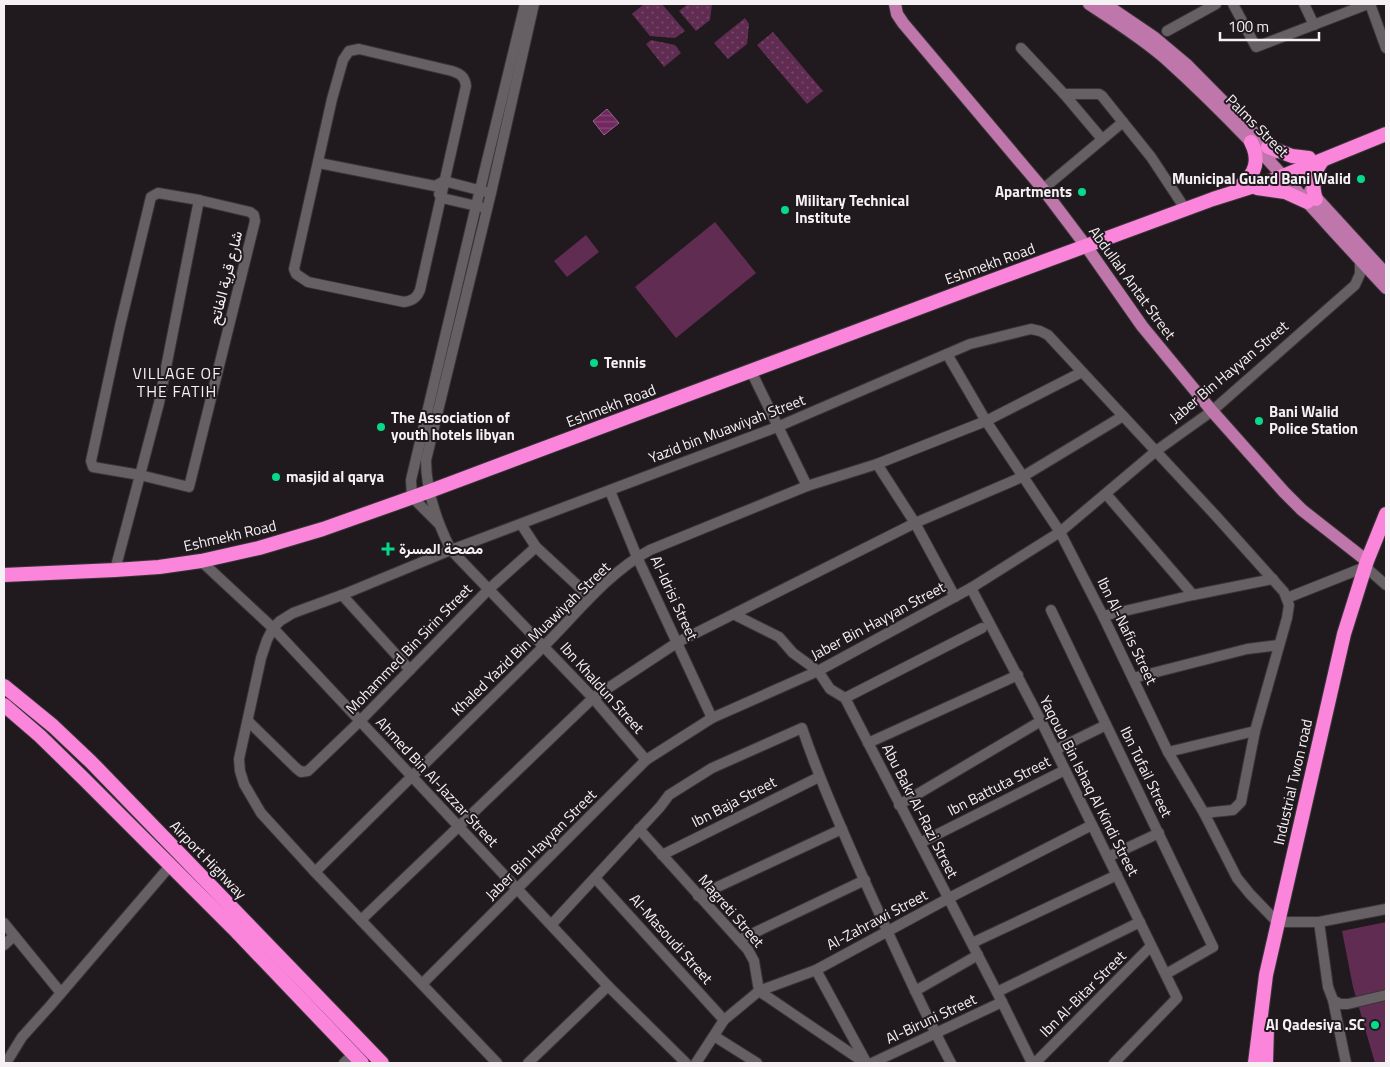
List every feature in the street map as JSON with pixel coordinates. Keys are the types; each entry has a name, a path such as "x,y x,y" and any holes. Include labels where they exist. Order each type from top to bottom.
{"highway":[{"path":"1245,187 1386,134"},
{"path":"1245,187 1256,166 1255,150 1251,142"},
{"path":"1268,147 1292,156 1315,160"},
{"path":"1245,187 1279,191 1312,200 1315,160"},
{"name":"Eshmekh Road","path":"4,575 159,567 201,561 259,548 323,529 430,491 1245,187"},
{"name":"Industrial Twon road","path":"1255,1063 1266,975 1281,922 1344,634 1386,514"},
{"name":"Industrial Twon road","path":"1367,566 1386,528"},
{"name":"Airport Highway","path":"4,686 53,726 85,756 269,956 353,1060"},
{"name":"Airport Highway","path":"4,705 40,736 170,866 382,1063"},
{"name":"Industrial Twon road","path":"1266,1063 1268,1014 1281,922"}],"main road":[{"name":"Abdullah Antat Street","path":"895,4 897,14 903,23 1043,189 1158,348 1284,492 1367,566"},
{"name":"Palms Street","path":"1089,4 1108,8 1133,22 1186,64 1268,147 1285,171"},
{"path":"1128,4 1128,12 1133,22"},
{"name":"Palms Street","path":"1108,8 1166,60 1251,142 1285,171 1385,282"},
{"name":"Palms Street","path":"1312,200 1360,260 1385,282"}],"street":[{"path":"439,524 412,497 411,480 479,190 526,4"},
{"path":"439,524 427,478 426,460 491,193 534,4"},
{"path":"1167,31 1216,4"},
{"path":"1233,4 1256,47 1369,4 1386,48"},
{"path":"1304,4 1314,25"},
{"path":"1021,48 1064,94 1102,139"},
{"path":"359,49 452,70 462,75 465,80 466,86 440,184 442,198 420,290 415,299 404,302 308,282 296,274 294,269 319,163 332,99 343,60 349,52 359,49"},
{"path":"1064,94 1100,95 1151,157 1186,210"},
{"path":"1043,189 1123,122"},
{"path":"319,163 491,193"},
{"name":"شارع قرية الفاتح","path":"158,193 199,200 250,212 254,215 255,221 189,487 140,475 93,467 90,461 151,197 158,193"},
{"path":"442,198 487,209"},
{"path":"115,570 158,403 199,200"},
{"path":"1355,285 1360,274 1360,260"},
{"path":"1355,285 1368,281 1385,282"},
{"name":"Jaber Bin Hayyan Street","path":"422,984 646,760 712,718 818,671 955,597 1060,532 1156,451 1212,411 1355,285"},
{"name":"Yazid bin Muawiyah Street","path":"273,628 280,621 293,614 451,550 777,428 970,344 1031,329 1048,335 1273,579 1287,598"},
{"name":"Ibn Al-Nafis Street","path":"947,354 986,421 1060,532 1103,616 1168,752 1204,813 1237,878 1250,894 1281,922"},
{"path":"750,371 777,428 808,486"},
{"name":"Khaled Yazid Bin Muawiyah Street","path":"315,872 545,646 590,597 637,556 808,486 877,464 986,421 1082,372"},
{"path":"361,920 593,698 678,642 735,615 915,522 1022,477 1124,416"},
{"path":"877,464 915,522 955,597"},
{"name":"Al-Idrisi Street","path":"610,491 637,556 712,718"},
{"path":"1106,494 1192,595"},
{"name":"Ibn Khaldun Street","path":"439,524 451,550 545,646 646,760"},
{"path":"521,524 536,547 590,597"},
{"name":"Mohammed Bin Sirin Street","path":"248,721 296,768 304,772 312,768 360,722 490,589 536,547"},
{"name":"Ahmed Bin Al-Jazzar Street","path":"201,561 273,628 608,986 686,1063"},
{"path":"1204,813 1232,810 1241,802 1255,731 1287,618 1289,605 1287,598 1367,566 1386,585"},
{"path":"1103,616 1192,595 1273,579"},
{"name":"Yaqoub Bin Ishaq Al Kindi Street","path":"971,588 1041,721 1177,998 1114,1063"},
{"path":"342,595 410,670"},
{"name":"Ibn Tufail Street","path":"1051,610 1213,947 1166,974"},
{"name":"Abu Bakr Al-Razi Street","path":"735,615 779,637 792,653 818,671 830,689 845,698 1034,1063"},
{"path":"273,628 261,658 239,760 244,784 261,814 497,1063"},
{"path":"845,698 982,628"},
{"path":"1133,678 1246,649 1279,645"},
{"path":"868,743 1017,675"},
{"path":"899,804 1041,721"},
{"path":"1055,750 1106,725"},
{"path":"552,924 669,795 712,768 802,728 819,777 842,829 915,991 951,1063"},
{"path":"1168,752 1255,731"},
{"name":"Ibn Battuta Street","path":"920,843 1065,770"},
{"name":"Ibn Baja Street","path":"662,855 819,777"},
{"name":"Al-Zahrawi Street","path":"696,1063 724,1020 759,991 816,970 949,898 1092,825"},
{"name":"Magreti Street","path":"639,829 748,950 754,961 759,991"},
{"path":"698,896 842,829"},
{"path":"1108,857 1159,834"},
{"path":"6,1063 22,1037 170,866"},
{"path":"972,943 1117,875"},
{"name":"Al-Masoudi Street","path":"595,878 724,1020"},
{"path":"739,940 865,880"},
{"path":"1281,922 1318,922 1386,909"},
{"path":"997,992 1140,922"},
{"path":"1318,922 1328,987 1333,1000 1346,1063"},
{"path":"4,924 61,993"},
{"path":"4,945 14,936"},
{"name":"Ibn Al-Bitar Street","path":"1034,1063 1152,946"},
{"path":"915,991 978,955"},
{"path":"816,970 866,1063"},
{"path":"528,1063 608,986"},
{"path":"759,991 866,1063"},
{"path":"1333,1000 1340,1004 1348,1004 1386,995"},
{"name":"Al-Biruni Street","path":"872,1063 1002,1002"},
{"path":"714,1036 757,1063"}],"shaded area":[{"path":"644,4 662,4 685,31 675,38 650,36 632,14"},
{"path":"688,4 712,4 710,20 696,31 679,11"},
{"path":"745,18 749,24 747,44 728,59 714,43"},
{"path":"773,32 823,91 807,104 757,45"},
{"path":"651,40 675,45 681,53 664,67 646,44"},
{"path":"607,109 619,123 604,135 593,121"},
{"path":"715,222 756,273 676,338 635,287"},
{"path":"586,235 599,252 567,277 554,261"},
{"name":"Al Qadesiya .SC","path":"1386,922 1386,1063 1375,1063 1353,987 1342,931"}],"place":[{"name":"Municipal Guard Bani Walid","path":"1361,179"},
{"name":"Apartments","path":"1082,192"},
{"name":"Military Technical Institute","path":"785,210"},
{"name":"Tennis","path":"594,363"},
{"name":"Bani Walid Police Station","path":"1259,421"},
{"name":"The Association of youth hotels libyan","path":"381,427"},
{"name":"masjid al qarya","path":"276,477"},
{"name":"مصحة المسرة","path":"388,549"},
{"name":"Al Qadesiya .SC","path":"1375,1025"}],"district":[{"name":"VILLAGE OF THE FATIH","path":"177,382"}]}
